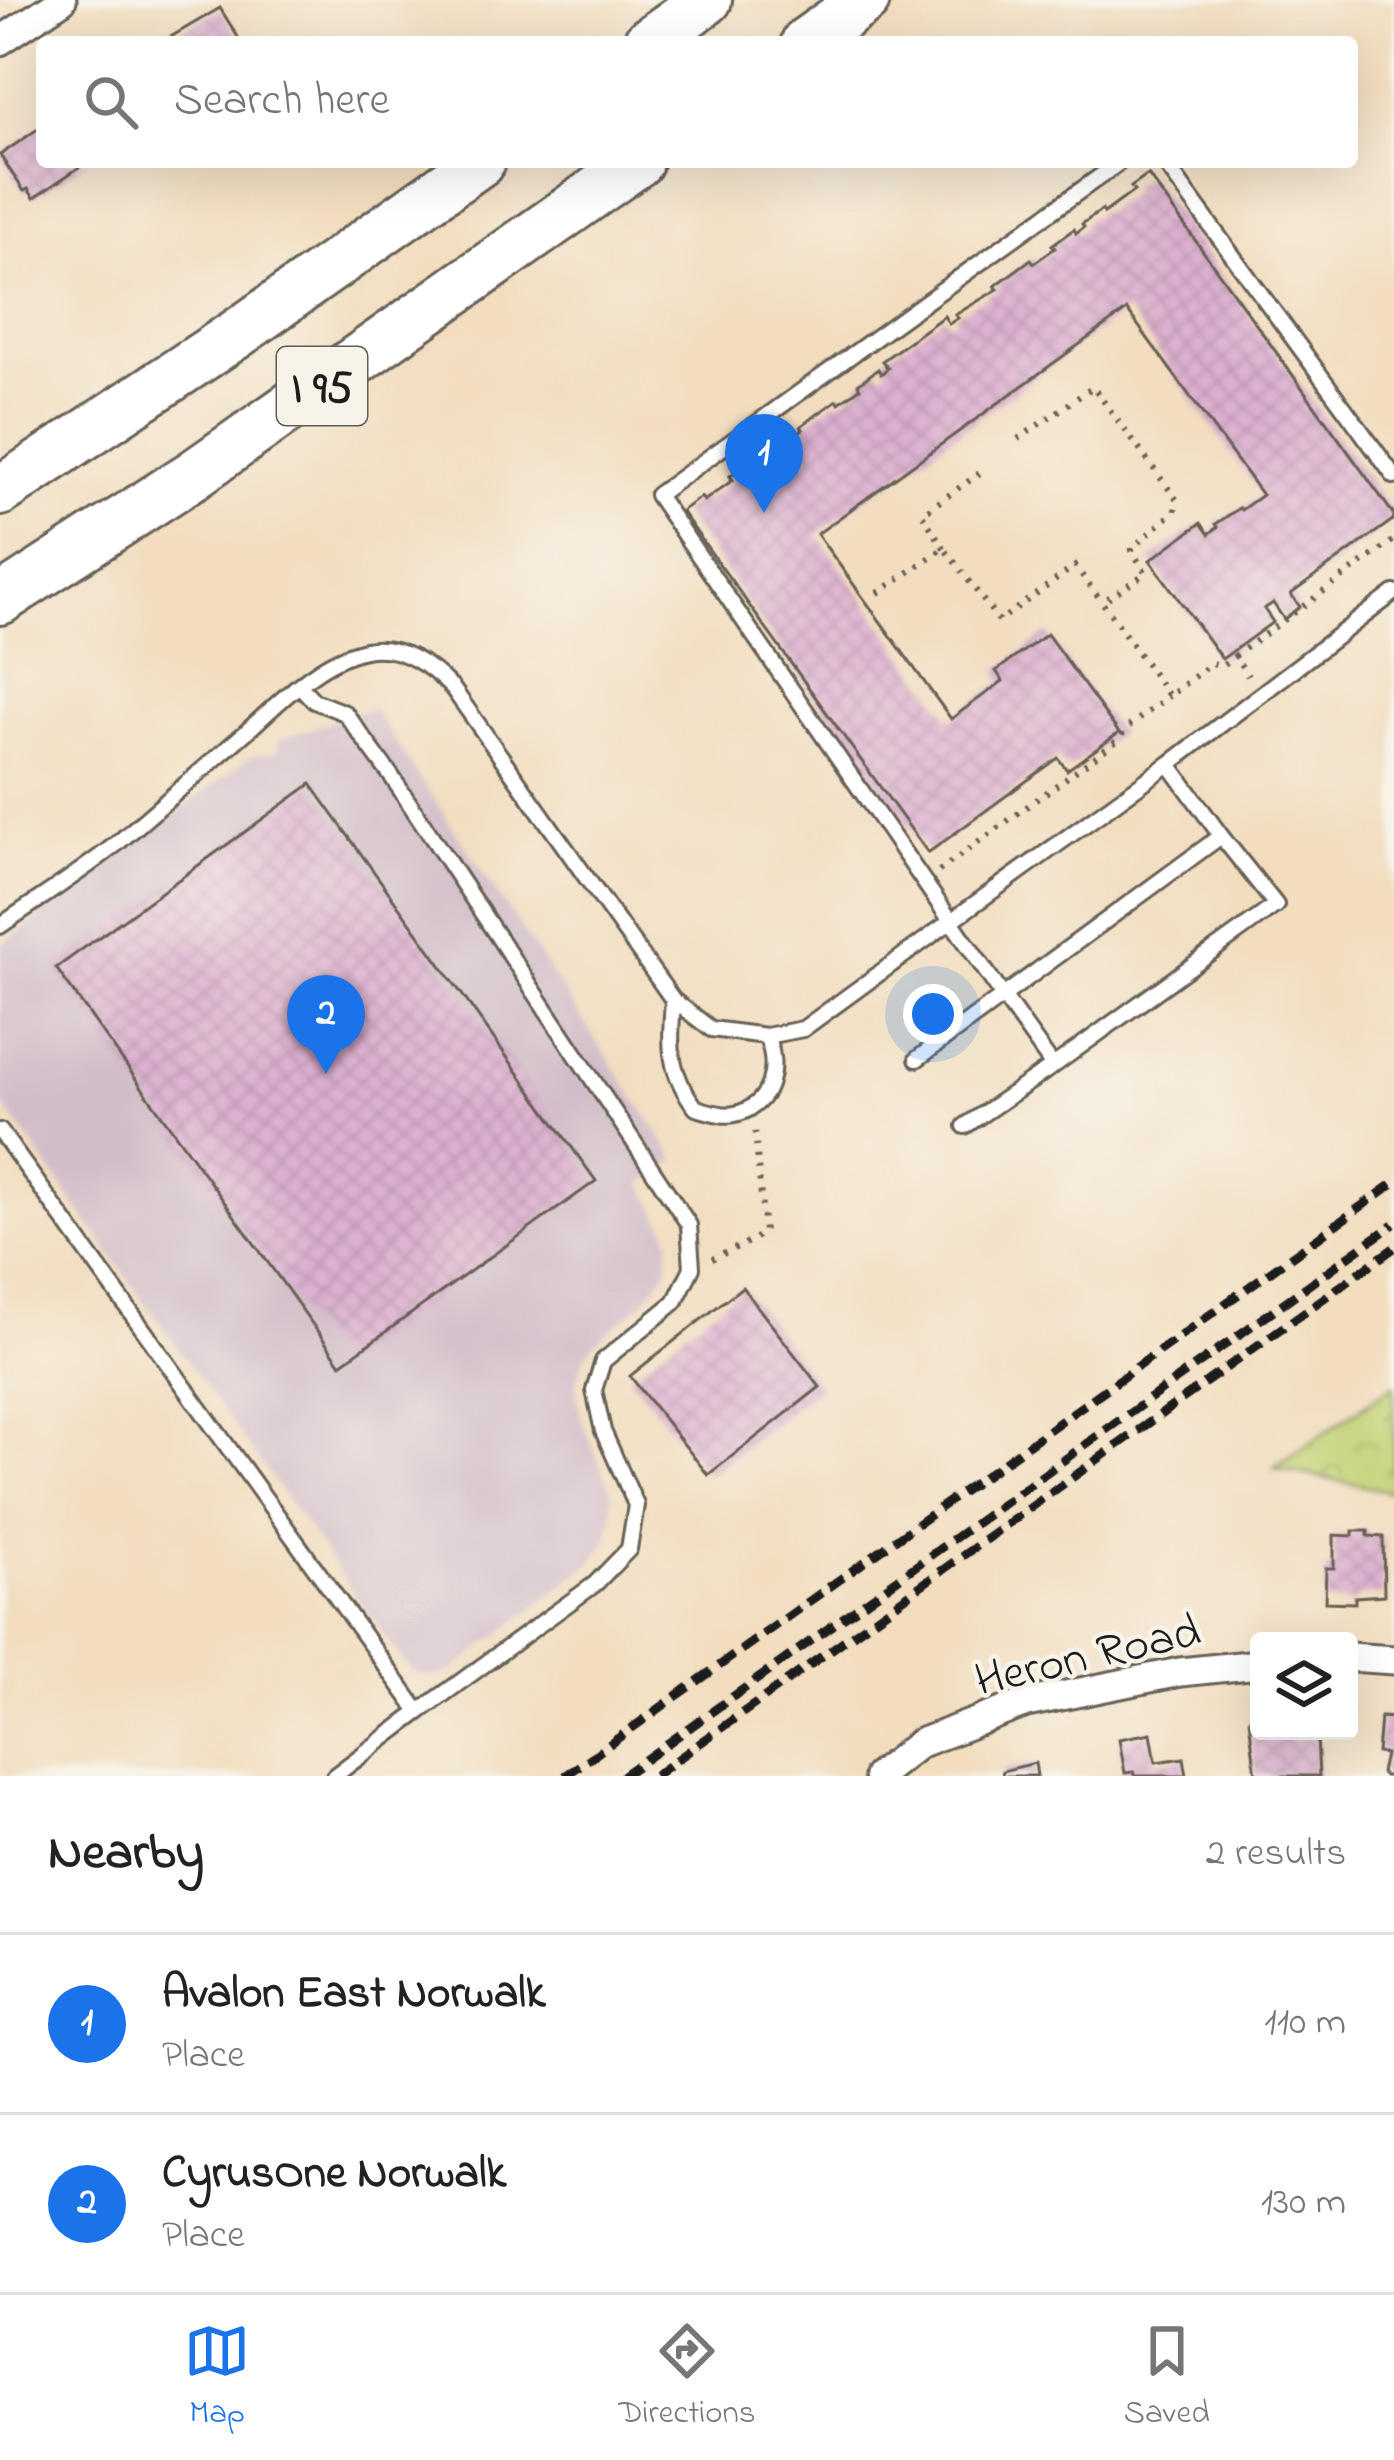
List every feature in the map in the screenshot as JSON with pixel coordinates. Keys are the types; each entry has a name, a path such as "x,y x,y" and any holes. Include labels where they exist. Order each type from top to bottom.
{"highway":[{"path":"656,36 707,0"},
{"path":"814,36 865,0"},
{"name":"I 95","path":"0,491 238,333 472,168"},
{"name":"I 95","path":"0,600 193,476 629,168"}],"street":[{"path":"0,41 62,0"},
{"path":"1358,1658 1394,1660"},
{"name":"Heron Road","path":"878,1776 920,1743 1026,1703 1180,1672 1250,1665"}],"lane":[{"path":"1053,1066 657,495 1112,168"},
{"path":"1168,168 1394,476"},
{"path":"0,926 115,845 299,685 340,658 380,649 411,656 440,676 673,1000 711,1029 766,1036 803,1029 1169,764 1394,592"},
{"path":"299,685 314,701 344,713 392,777 689,1225 692,1268 675,1302 603,1361 594,1390 603,1431 636,1505 629,1550 595,1584 334,1776"},
{"path":"965,1126 1276,905 1169,764"},
{"path":"916,1059 1222,836"},
{"path":"673,1000 670,1046 679,1085 696,1108 731,1116 758,1105 774,1077 773,1052 766,1036"},
{"path":"0,1131 419,1712"}],"path":[{"path":"1018,439 1093,387 1177,500 1175,511 1132,548 1146,573 1102,602"},
{"path":"980,473 922,514 999,621 1075,566 1169,697"},
{"path":"924,882 1121,738 1124,730 1212,663 1222,666 1394,539"},
{"path":"878,593 944,548"},
{"path":"1235,656 1260,694"},
{"path":"692,1268 764,1231 754,1138 758,1105"}],"shaded area":[{"path":"372,708 677,1160 642,1184 667,1229 667,1270 645,1300 594,1344 577,1380 583,1424 611,1489 613,1518 606,1544 591,1563 452,1671 434,1677 417,1674 405,1664 0,1100 0,946 253,755 279,751 278,740"}],"green space":[{"path":"1394,1385 1394,1492 1274,1468"}],"building":[{"path":"220,8 237,36 172,36"},
{"path":"36,130 36,168 78,168 34,198 0,155"},
{"path":"1148,175 1394,519 1291,594 1300,607 1284,619 1273,603 1264,609 1273,622 1222,659 1150,560 1201,523 1209,534 1216,524 1262,495 1127,310 817,534 951,719 1003,681 996,671 1047,634 1119,733 1067,770 1058,758 928,853 681,511 701,497 704,501 733,480 730,476 762,459 759,455 860,388 858,384 878,369 881,374 888,368 882,361 944,316 949,324 958,318 955,315 998,289 995,286 1031,259 1034,263 1074,229 1076,233 1082,224 1134,191 1131,187"},
{"path":"311,784 596,1181 341,1364 56,968"},
{"path":"742,1287 820,1387 708,1475 630,1376"},
{"path":"1353,1531 1383,1537 1384,1595 1355,1597 1355,1603 1325,1602 1326,1568 1334,1568 1334,1535 1353,1536"},
{"path":"1380,1717 1394,1718 1394,1776 1381,1773 1385,1754 1377,1753"},
{"path":"1151,1733 1156,1762 1184,1758 1187,1776 1125,1773 1119,1739"},
{"path":"1252,1740 1317,1740 1319,1776 1256,1776"},
{"path":"1035,1763 1037,1776 1003,1776 1002,1771"}],"railway":[{"path":"565,1776 1394,1183"},
{"path":"622,1776 1394,1224"},
{"path":"654,1776 1394,1248"}],"place":[{"name":"Avalon East Norwalk","path":"764,513"},
{"name":"CyrusOne Norwalk","path":"326,1074"}]}
